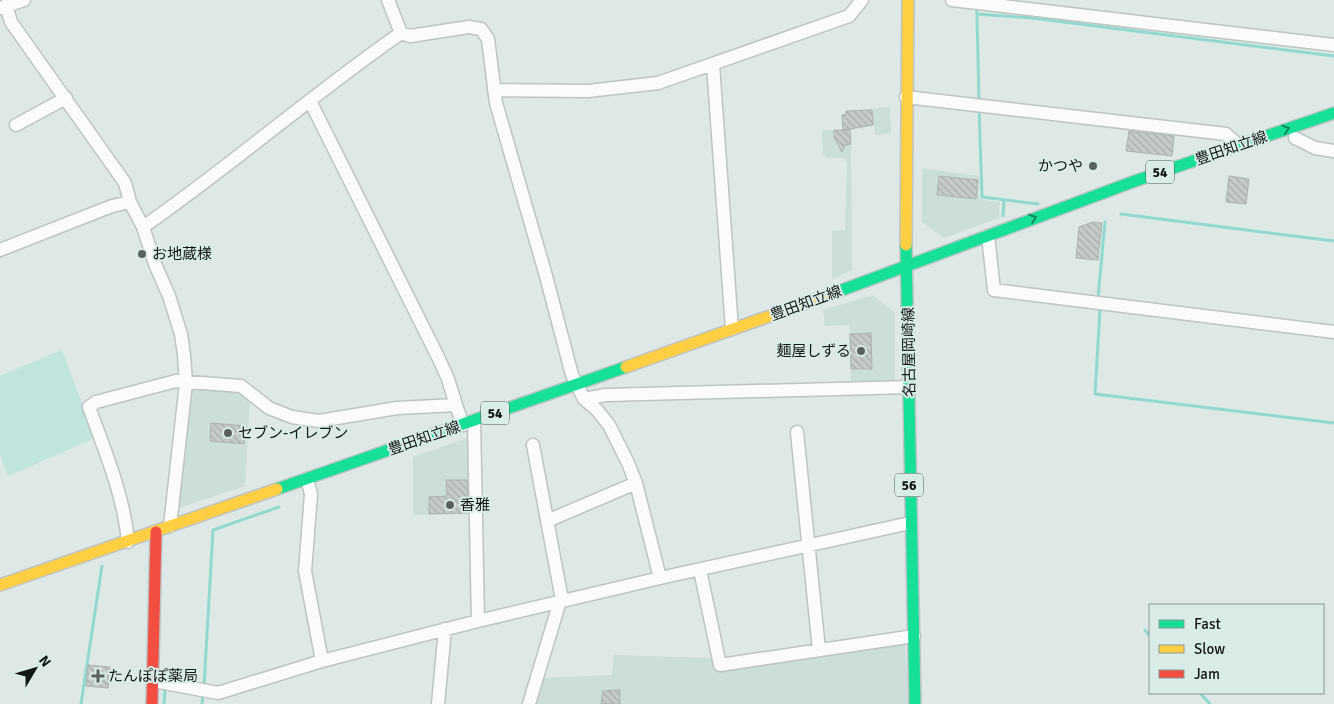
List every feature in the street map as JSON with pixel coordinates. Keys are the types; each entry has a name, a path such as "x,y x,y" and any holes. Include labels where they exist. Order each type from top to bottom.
{"main road":[{"name":"名古屋岡崎線","path":"908,0 906,97 910,523 915,704"},
{"name":"豊田知立線","path":"0,585 469,423 988,236 1022,222 1334,113"},
{"name":"豊田知立線","path":"1198,172 1334,125"},
{"name":"豊田知立線","path":"988,236 1023,232 1095,209"},
{"path":"152,704 154,681 152,629 156,532"}],"street":[{"path":"24,0 3,6 11,22 125,183 130,202 143,227 181,334 186,383 170,526"},
{"path":"388,0 401,33"},
{"path":"494,90 588,91 658,84 848,16 862,0"},
{"path":"952,0 1334,44"},
{"path":"401,33 410,36 469,27 481,29 488,39 494,90 575,384 584,399 597,410 609,425 619,443 636,483 660,578"},
{"path":"143,227 188,196 310,102 340,75 401,33"},
{"path":"714,65 732,329"},
{"path":"906,97 1226,134 1238,145"},
{"path":"16,125 66,98"},
{"path":"310,102 431,342 448,379 456,405 469,423 478,620"},
{"path":"1295,138 1315,148 1334,150"},
{"path":"0,250 112,206 130,202"},
{"path":"988,236 994,290 1334,332"},
{"path":"128,542 126,523 113,476 90,407 96,402 176,381 241,386 269,408 292,417 319,421 397,408 456,405"},
{"path":"584,399 615,395 910,387"},
{"path":"797,432 819,650"},
{"path":"529,704 531,692 561,600 534,445"},
{"path":"307,479 311,494 305,571 322,661"},
{"path":"547,521 636,483"},
{"path":"154,681 218,693 322,661 478,620 910,523"},
{"path":"700,570 720,665 914,636"},
{"path":"438,704 446,629"}],"shaded area":[{"path":"890,107 891,133 875,135 874,125 851,130 852,270 832,279 832,231 845,230 847,162 843,158 827,158 823,156 822,130 843,130 842,114 846,114 845,111"},
{"path":"922,168 979,176 979,199 1000,202 999,218 944,238 922,222"},
{"path":"873,295 895,313 895,382 851,383 849,325 825,326 823,310"},
{"path":"189,385 239,389 250,398 245,486 176,509"},
{"path":"470,437 472,513 413,515 413,457"},
{"path":"905,640 909,704 536,704 541,678 612,675 614,655 712,658 716,670"}],"green space":[{"path":"62,350 95,438 8,476 0,454 0,376"}],"building":[{"path":"872,110 873,125 843,130 842,115 846,115 846,111"},
{"path":"834,130 850,130 851,144 845,145 842,152 834,137"},
{"path":"1129,131 1174,136 1172,156 1126,151"},
{"path":"939,176 978,180 976,199 937,195"},
{"path":"1229,176 1249,179 1246,204 1226,202"},
{"path":"1093,222 1102,223 1098,260 1076,258 1079,227"},
{"name":"麺屋しずる","path":"871,333 872,369 851,369 850,334"},
{"name":"セブン-イレブン","path":"211,423 246,426 244,444 210,441"},
{"name":"香雅","path":"446,480 467,480 468,513 429,514 429,497 447,496"},
{"name":"たんぽぽ薬局","path":"88,665 110,667 108,688 86,686"},
{"path":"620,690 620,704 601,704 603,691"}],"waterway":[{"path":"976,5 977,14 1032,18 1334,56"},
{"path":"977,14 979,101"},
{"path":"979,108 982,197 1038,204"},
{"path":"1003,216 1004,200"},
{"path":"1121,214 1334,241"},
{"path":"1098,298 1105,222"},
{"path":"1100,309 1095,394 1334,423"},
{"path":"204,686 213,530 279,507"},
{"path":"81,704 102,566"},
{"path":"1145,630 1149,635"},
{"path":"164,704 165,690"},
{"path":"202,704 203,693"},
{"path":"1201,694 1210,704"}],"traffic: fast":[{"path":"826,296 1135,181 1334,113"},
{"path":"906,245 915,704"},
{"path":"277,489 626,367"}],"traffic: slow":[{"path":"906,245 908,0"},
{"path":"626,367 826,296"},
{"path":"0,585 277,489"}],"traffic: jam":[{"path":"152,704 156,532"}],"place":[{"name":"かつや","path":"1093,166"},
{"name":"お地蔵様","path":"142,254"},
{"name":"麺屋しずる","path":"861,351"},
{"name":"セブン-イレブン","path":"228,433"},
{"name":"香雅","path":"450,505"},
{"name":"たんぽぽ薬局","path":"98,676"}]}
